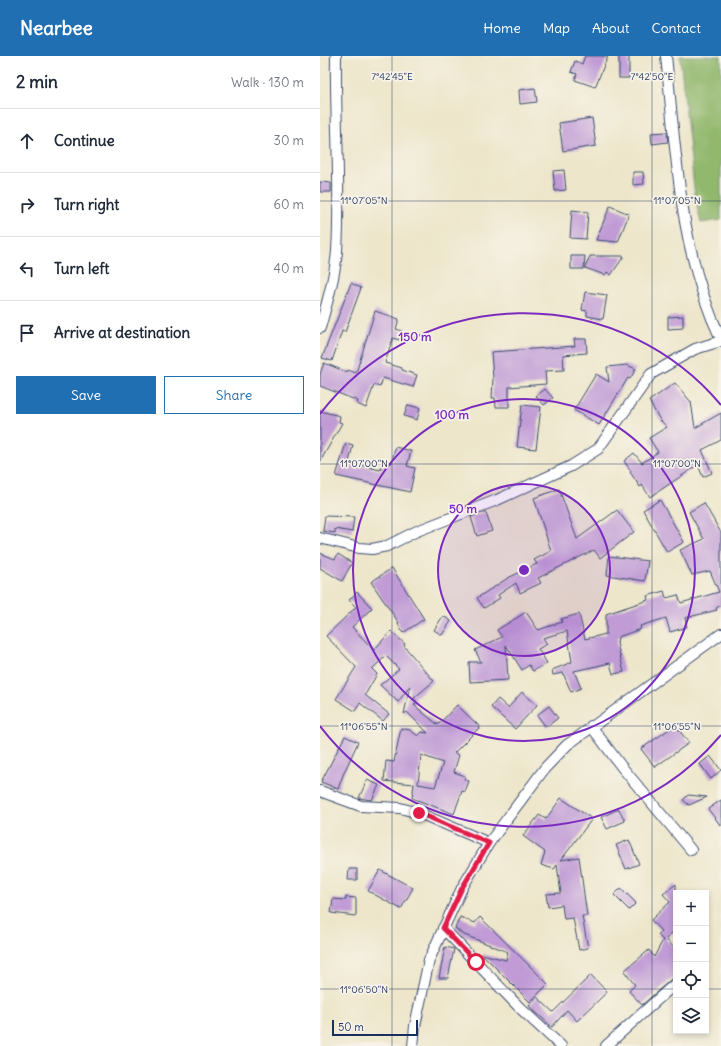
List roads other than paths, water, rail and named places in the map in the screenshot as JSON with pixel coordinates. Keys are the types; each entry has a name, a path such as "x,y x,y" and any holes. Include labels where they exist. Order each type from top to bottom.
{"street":[{"path":"320,328 329,295 337,252 339,187 335,89 336,56"},
{"path":"320,538 359,548 372,549 387,546 417,532 497,500 571,466 598,449 651,374 696,350 721,340 707,310 688,239 681,194 666,56"},
{"path":"414,1046 415,1026 429,960 462,888 489,843 545,768 567,745 591,726 721,634"},
{"path":"591,726 621,766 691,850"},
{"path":"320,791 361,806 400,808 419,813 489,843"},
{"path":"443,928 520,1008 561,1046"},
{"path":"606,1046 673,986"}]}
